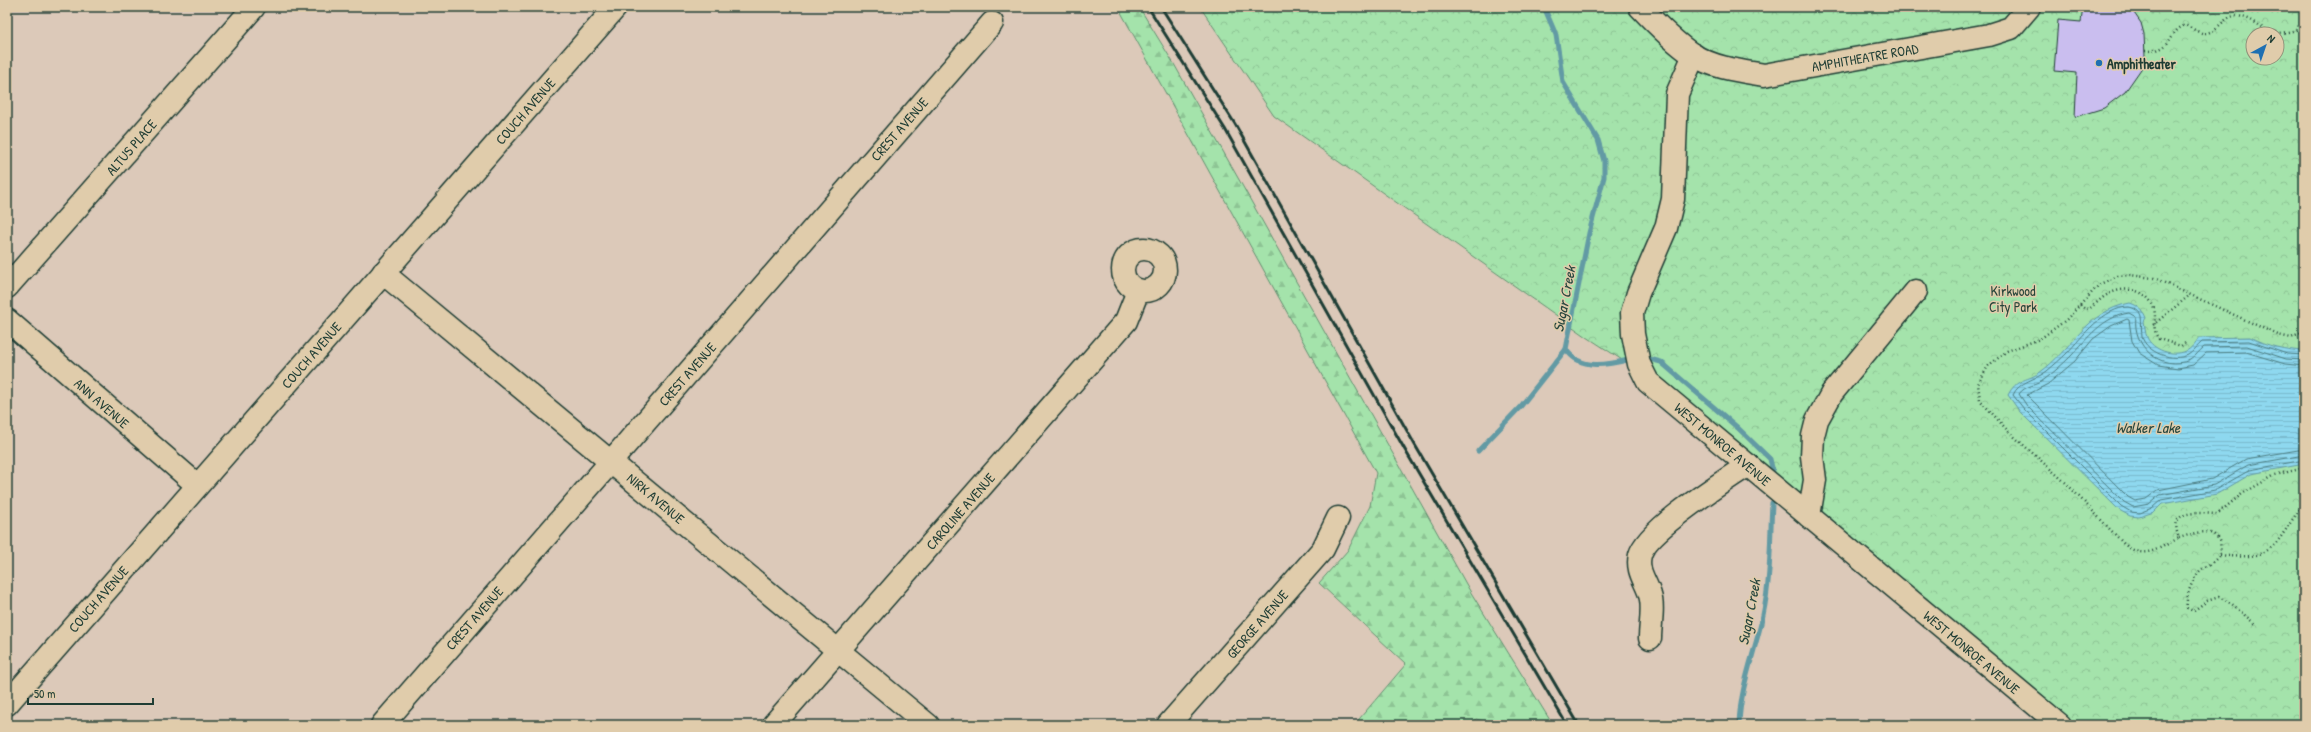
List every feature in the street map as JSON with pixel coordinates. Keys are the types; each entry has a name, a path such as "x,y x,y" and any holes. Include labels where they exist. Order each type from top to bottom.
{"street":[{"name":"ALTUS PLACE","path":"7,287 254,7"},
{"name":"COUCH AVENUE","path":"7,704 616,7"},
{"name":"AMPHITHEATRE ROAD","path":"1640,7 1658,26 1694,55 1728,69 1764,75 1989,35 2010,28 2029,7"},
{"name":"CREST AVENUE","path":"382,725 992,23"},
{"name":"WEST MONROE AVENUE","path":"1694,55 1676,94 1674,199 1666,228 1638,294 1632,313 1633,334 1638,364 1648,382 2060,725"},
{"name":"NIRK AVENUE","path":"383,273 611,461 837,652 928,725"},
{"name":"CAROLINE AVENUE","path":"773,725 1126,321 1138,291"},
{"path":"1809,516 1815,480 1812,456 1813,436 1817,420 1832,393 1916,291"},
{"name":"ANN AVENUE","path":"7,320 197,485"},
{"path":"1650,638 1651,596 1640,573 1640,554 1650,540 1679,512 1748,465"},
{"name":"GEORGE AVENUE","path":"1168,725 1323,549 1338,518"}],"path":[{"path":"2145,51 2155,51 2164,48 2177,28 2185,25 2201,32 2210,33 2230,17 2238,16 2274,34 2285,34 2296,30 2304,18"},
{"path":"2220,555 2220,542 2217,537 2211,533 2195,533 2179,538 2152,551 2141,553 2131,550 2066,483 2009,432 1980,400 1978,384 1988,366 2007,351 2040,339 2066,320 2100,284 2118,276 2130,275 2154,278 2278,335 2291,338 2304,332"},
{"path":"2080,305 2085,309 2090,308 2113,292 2134,290 2141,292 2152,303 2155,312 2153,325 2156,334 2164,342 2181,346 2186,343"},
{"path":"2153,325 2190,295"},
{"path":"2179,538 2176,528 2177,522 2184,515 2194,512 2217,514 2242,494 2275,475 2304,468"},
{"path":"2256,625 2232,604 2219,597 2207,601 2193,611 2187,608 2197,574 2220,555 2238,557 2266,553 2280,540 2304,504"}],"green space":[{"path":"1118,7 1139,7 1174,64 1470,591 1553,725 1498,725 1476,719 1471,725 1354,725 1406,664 1319,583 1348,550 1370,506 1376,473"},
{"name":"Kirkwood City Park","path":"1200,7 2304,7 2304,725 2072,725 1795,494 1659,384 1587,337 1274,116"}],"water":[{"name":"Walker Lake","path":"2130,303 2136,305 2145,315 2145,331 2153,346 2169,353 2181,353 2186,351 2192,347 2199,338 2250,337 2276,347 2304,351 2304,464 2251,474 2217,494 2162,504 2154,512 2139,517 2130,516 2119,510 2020,412 2008,395 2018,383 2034,376 2051,364 2080,332 2102,314 2115,307"}],"building":[{"name":"Amphitheater","path":"2083,7 2130,7 2141,23 2144,34 2145,56 2141,69 2125,92 2104,108 2075,117 2077,73 2054,71 2058,20 2081,22"}],"waterway":[{"name":"Sugar Creek","path":"1478,451 1521,406 1566,349 1589,233 1604,177 1604,161 1598,140 1563,82 1556,35 1544,7"},
{"name":"Sugar Creek","path":"1566,349 1572,356 1587,364 1606,364 1632,359"},
{"name":"Sugar Creek","path":"1642,357 1661,362 1738,428 1770,459 1773,472"},
{"name":"Sugar Creek","path":"1739,725 1745,683 1766,601 1769,573 1772,503"}],"railway":[{"path":"1148,7 1225,129 1405,450 1567,725"},
{"path":"1161,7 1235,124 1415,445 1579,725"}],"place":[{"name":"Amphitheater","path":"2099,63"}]}
